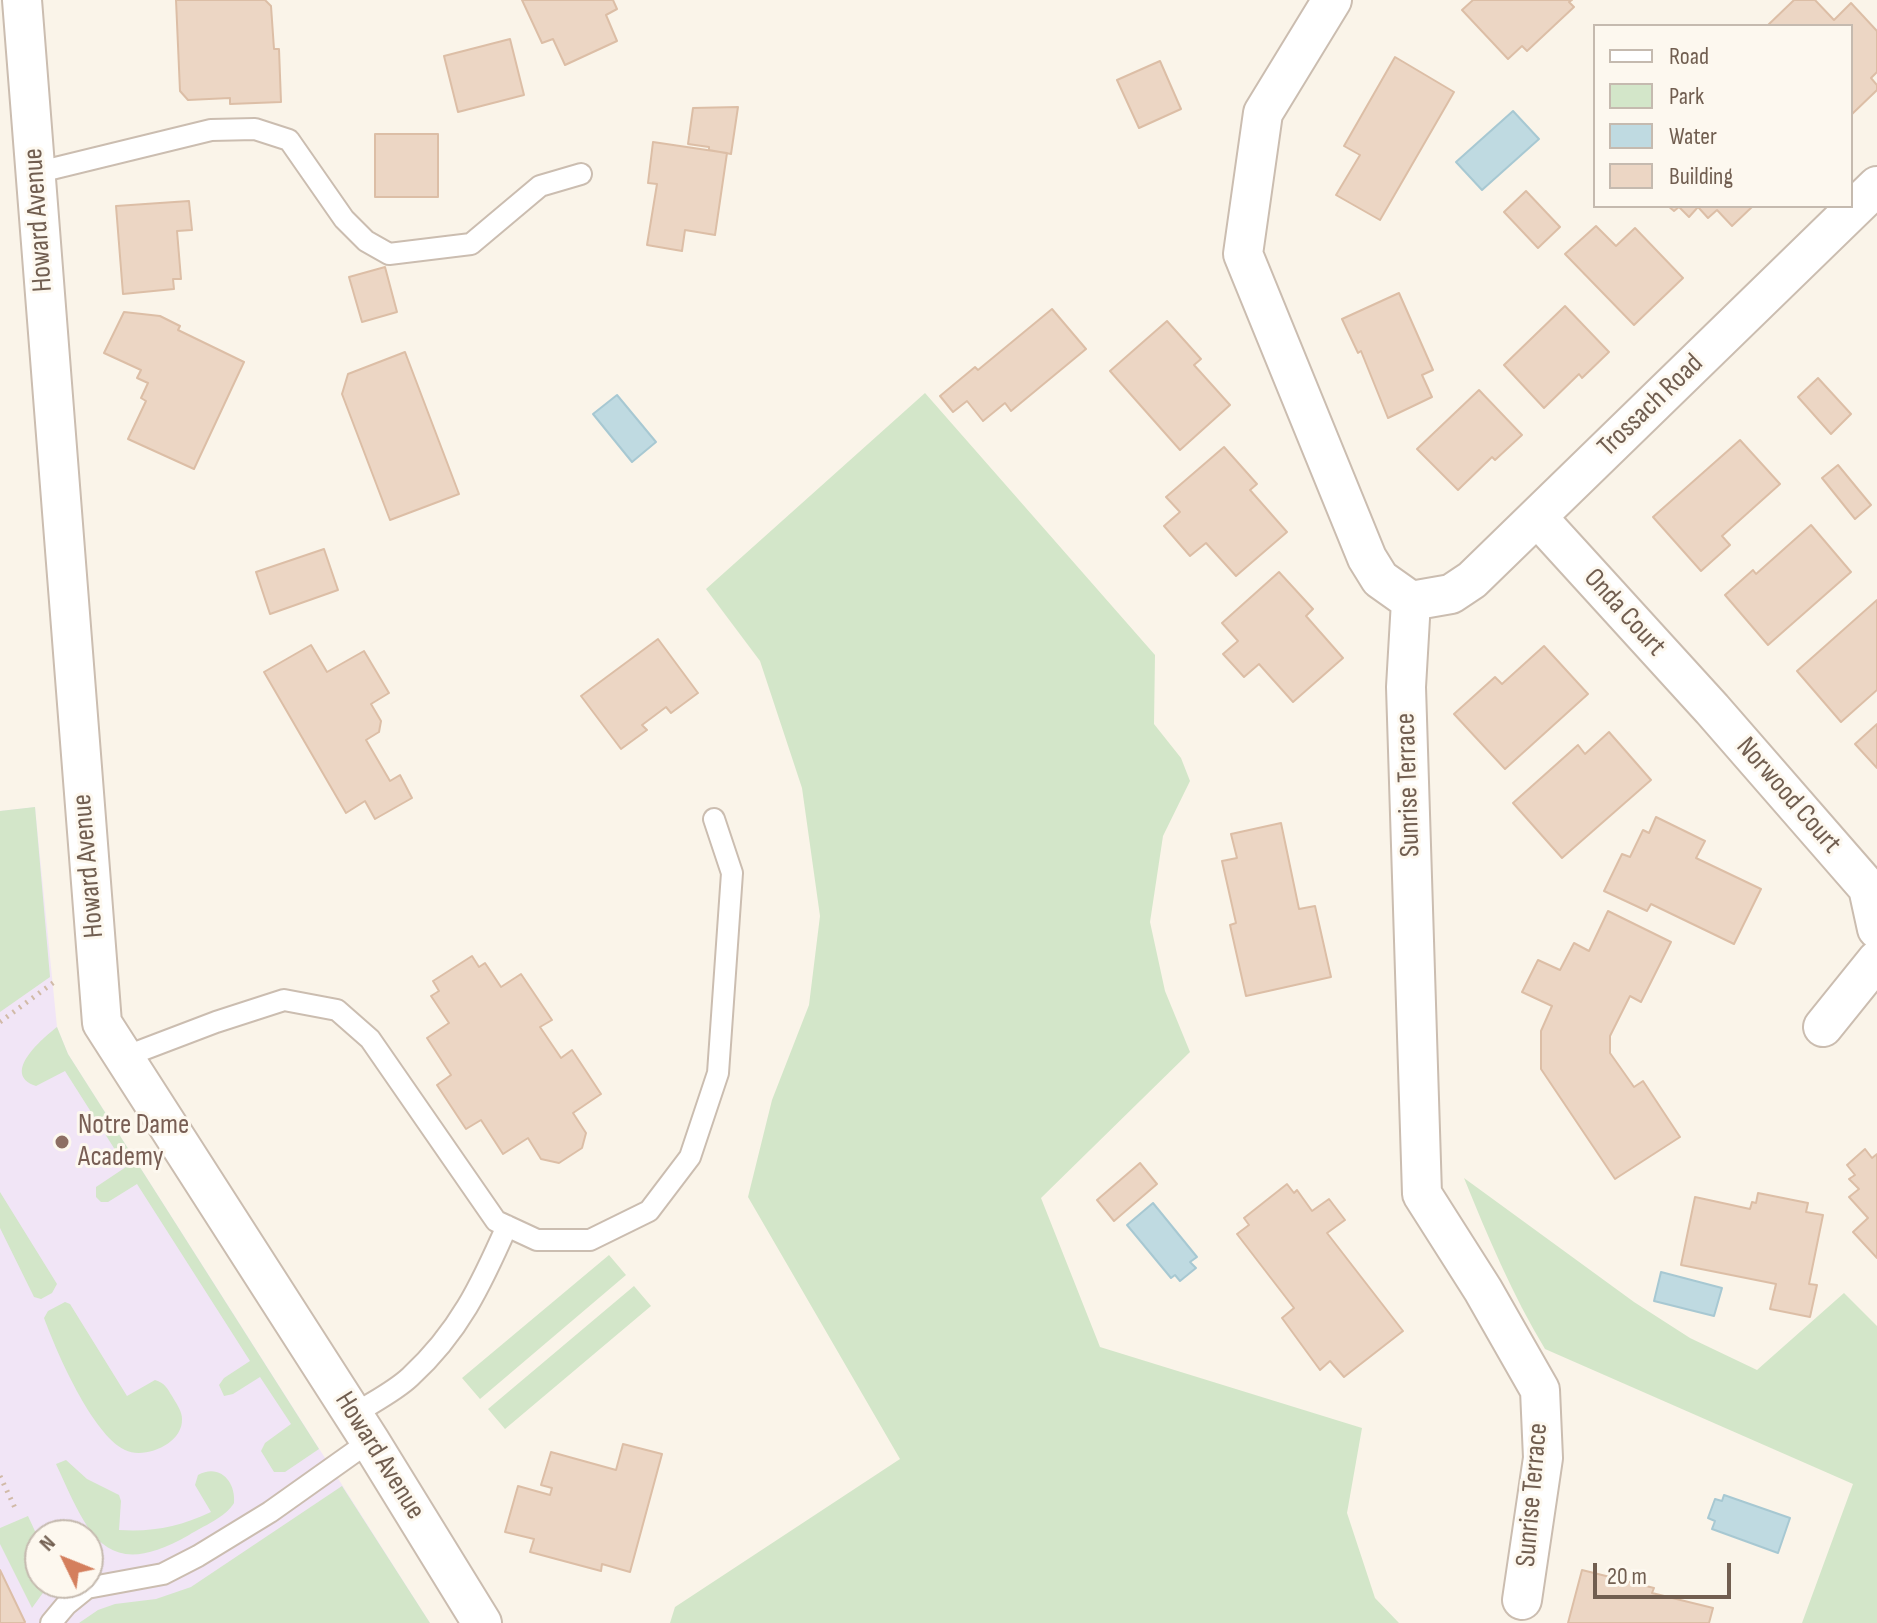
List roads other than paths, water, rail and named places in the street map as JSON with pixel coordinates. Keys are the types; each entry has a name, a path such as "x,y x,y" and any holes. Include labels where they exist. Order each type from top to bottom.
{"street":[{"name":"Howard Avenue","path":"22,0 102,1023 482,1623"},
{"path":"1332,0 1263,113 1243,254 1367,558 1380,579 1411,601"},
{"name":"Trossach Road","path":"1411,601 1439,597 1462,587 1877,186"},
{"name":"Onda Court","path":"1537,517 1712,709"},
{"name":"Sunrise Terrace","path":"1411,601 1406,687 1422,1194 1483,1290 1540,1390 1543,1458 1522,1600"},
{"name":"Norwood Court","path":"1712,709 1868,888 1877,929"},
{"path":"1823,1027 1877,960"}],"lane":[{"path":"35,173 211,130 255,129 289,140 344,219 366,241 389,254 471,244 540,186 581,174"},
{"path":"124,1057 284,1000 337,1010 370,1039 496,1221 537,1240 590,1240 649,1211 690,1157 718,1073 732,873 714,819"},
{"path":"51,1623 66,1605 87,1588 163,1574 270,1512 361,1428 446,1338 476,1296 507,1226"}],"water":[{"path":"1513,111 1539,139 1482,190 1456,162"},
{"path":"617,395 656,442 632,462 593,414"},
{"path":"1153,1203 1197,1257 1190,1262 1196,1268 1180,1281 1175,1275 1171,1278 1127,1225"},
{"path":"1661,1272 1722,1288 1714,1316 1654,1301"},
{"path":"1724,1495 1790,1518 1778,1553 1712,1529 1715,1521 1708,1518 1715,1499 1722,1501"}],"place":[{"name":"Notre Dame Academy","path":"62,1142"}]}
